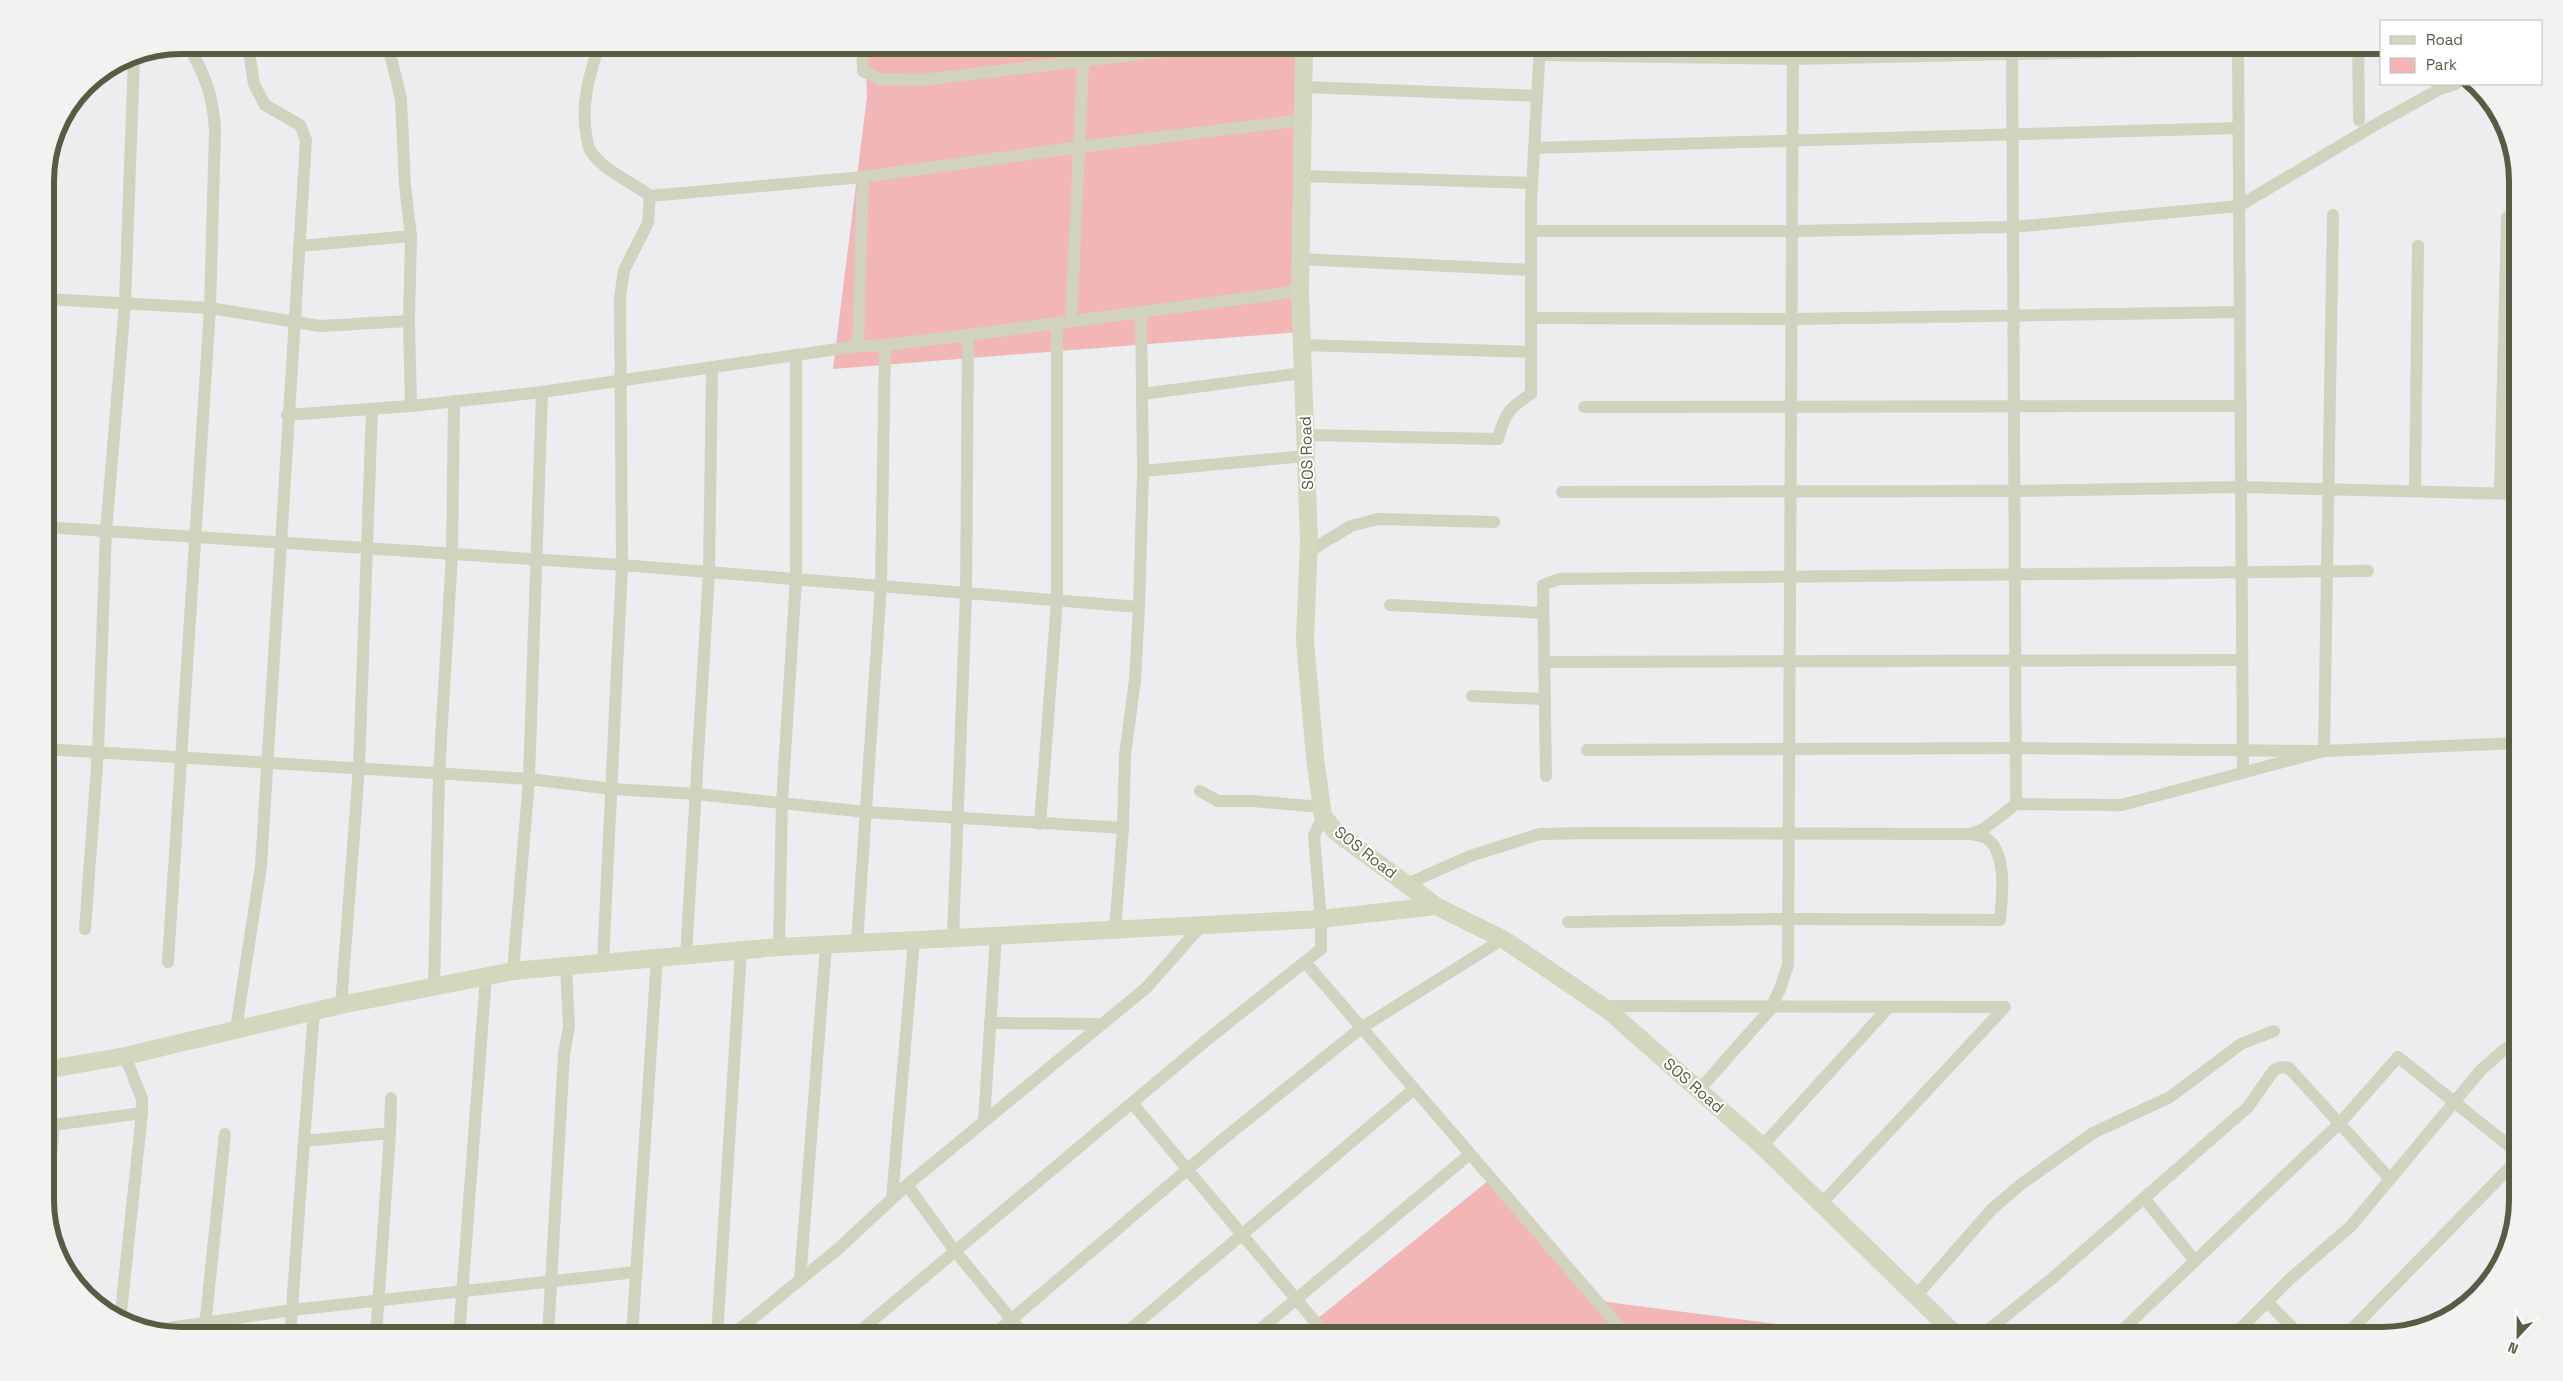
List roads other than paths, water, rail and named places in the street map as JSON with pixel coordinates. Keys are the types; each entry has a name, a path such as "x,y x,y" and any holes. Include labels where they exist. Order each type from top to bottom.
{"street":[{"path":"168,962 183,759 210,308 214,104 204,75 193,54"},
{"path":"236,1029 261,866 287,415 306,140 300,125 265,105 254,84 249,54"},
{"path":"390,54 401,99 405,186 411,236 409,321 411,406"},
{"path":"597,54 588,82 583,118 590,152 607,168 630,181 650,196 863,177 1080,147 1303,120"},
{"path":"862,54 863,71 880,79 922,80 1146,54"},
{"path":"1071,321 1084,54"},
{"name":"SOS Road","path":"1304,54 1300,291 1308,552 1304,640 1315,758 1323,811 1336,832 1436,906 1503,939 1602,1006 1762,1146 1947,1327"},
{"path":"1305,435 1498,439 1504,417 1512,406 1532,394 1532,183 1540,54"},
{"path":"1652,54 1792,59 1902,54"},
{"path":"1700,1090 1771,1007 1780,989 1788,964 1792,54"},
{"path":"2012,54 2016,804"},
{"path":"2238,54 2243,773"},
{"path":"2358,54 2359,120"},
{"path":"85,929 98,752 106,531 125,302 134,63"},
{"path":"1532,231 1792,231 2013,227 2239,206 2380,122 2440,89 2453,85"},
{"path":"1304,87 1537,96"},
{"path":"1534,148 2239,128"},
{"path":"1302,176 1532,183"},
{"path":"858,346 863,177"},
{"path":"603,962 622,565 620,298 624,270 648,223 650,196"},
{"path":"2324,751 2333,215"},
{"path":"2500,493 2507,216"},
{"path":"299,246 411,236"},
{"path":"2416,491 2418,246"},
{"path":"1301,259 1531,270"},
{"path":"287,415 411,406 542,392 858,346 885,345 968,335 1300,291"},
{"path":"54,299 210,308 294,320 320,326 409,321"},
{"path":"1116,930 1123,828 1125,755 1134,680 1138,607 1143,471 1142,312"},
{"path":"1531,318 1791,319 2240,312"},
{"path":"1040,824 1057,601 1057,323"},
{"path":"953,938 966,594 968,335"},
{"path":"857,943 881,585 885,345"},
{"path":"1302,345 1531,352"},
{"path":"779,947 782,802 796,579 796,355"},
{"path":"686,955 709,572 712,368"},
{"path":"1142,394 1303,374"},
{"path":"513,971 529,779 542,392"},
{"path":"434,987 439,774 452,554 454,401"},
{"path":"1584,406 2241,406"},
{"path":"341,1005 359,768 372,409"},
{"path":"1143,471 1306,456"},
{"path":"1562,492 2014,491 2241,487 2509,494"},
{"path":"1308,552 1351,526 1378,520 1494,522"},
{"path":"54,528 622,565 1138,607"},
{"path":"1546,776 1543,585 1559,579 2368,571"},
{"path":"1390,605 1543,613"},
{"path":"1544,662 2242,660"},
{"path":"1472,696 1545,699"},
{"path":"1587,750 2015,748 2324,751 2509,743"},
{"path":"54,750 529,779 612,789 697,794 866,812 1123,828"},
{"path":"1971,834 1985,828 2016,804 2122,805 2324,751"},
{"path":"865,1327 1132,1102 1321,949 1321,919 1314,836 1323,811 1252,801 1218,801 1200,791"},
{"path":"1407,884 1470,856 1540,834 1971,834 1986,838 1997,854 2003,874 2000,920 1789,918 1568,922"},
{"path":"54,1068 125,1056 341,1005 513,971 779,947 1321,919 1436,906"},
{"path":"742,1327 800,1280 907,1185 1146,988 1202,925"},
{"path":"984,1121 996,936"},
{"path":"1003,1327 1188,1169 1362,1028 1503,939"},
{"path":"892,1199 914,940"},
{"path":"800,1280 826,945"},
{"path":"718,1327 741,950"},
{"path":"633,1327 657,958"},
{"path":"1305,962 1619,1327"},
{"path":"549,1327 564,1054 569,1027 566,965"},
{"path":"459,1327 486,976"},
{"path":"1602,1006 2005,1008 1822,1203"},
{"path":"1762,1146 1889,1007"},
{"path":"291,1327 314,1011"},
{"path":"990,1023 1102,1024"},
{"path":"1915,1297 1991,1210 2020,1185 2093,1133 2170,1096 2241,1044 2274,1031"},
{"path":"2242,1327 2351,1226 2481,1070 2509,1046"},
{"path":"121,1312 142,1113 142,1099 125,1056"},
{"path":"2125,1327 2339,1124 2398,1057 2509,1146"},
{"path":"1992,1327 2055,1276 2248,1107 2274,1070 2281,1067 2289,1068 2390,1179"},
{"path":"1133,1327 1414,1089"},
{"path":"377,1327 392,1098"},
{"path":"1132,1102 1319,1327"},
{"path":"54,1125 142,1113"},
{"path":"304,1141 390,1133"},
{"path":"204,1327 225,1134"},
{"path":"1263,1327 1470,1154"},
{"path":"2354,1327 2509,1168"},
{"path":"907,1185 955,1251 1018,1327"},
{"path":"2144,1198 2195,1261"},
{"path":"217,1327 292,1310 462,1293 636,1272"},
{"path":"2267,1302 2292,1327"},
{"path":"1938,1327 1943,1323"}]}
